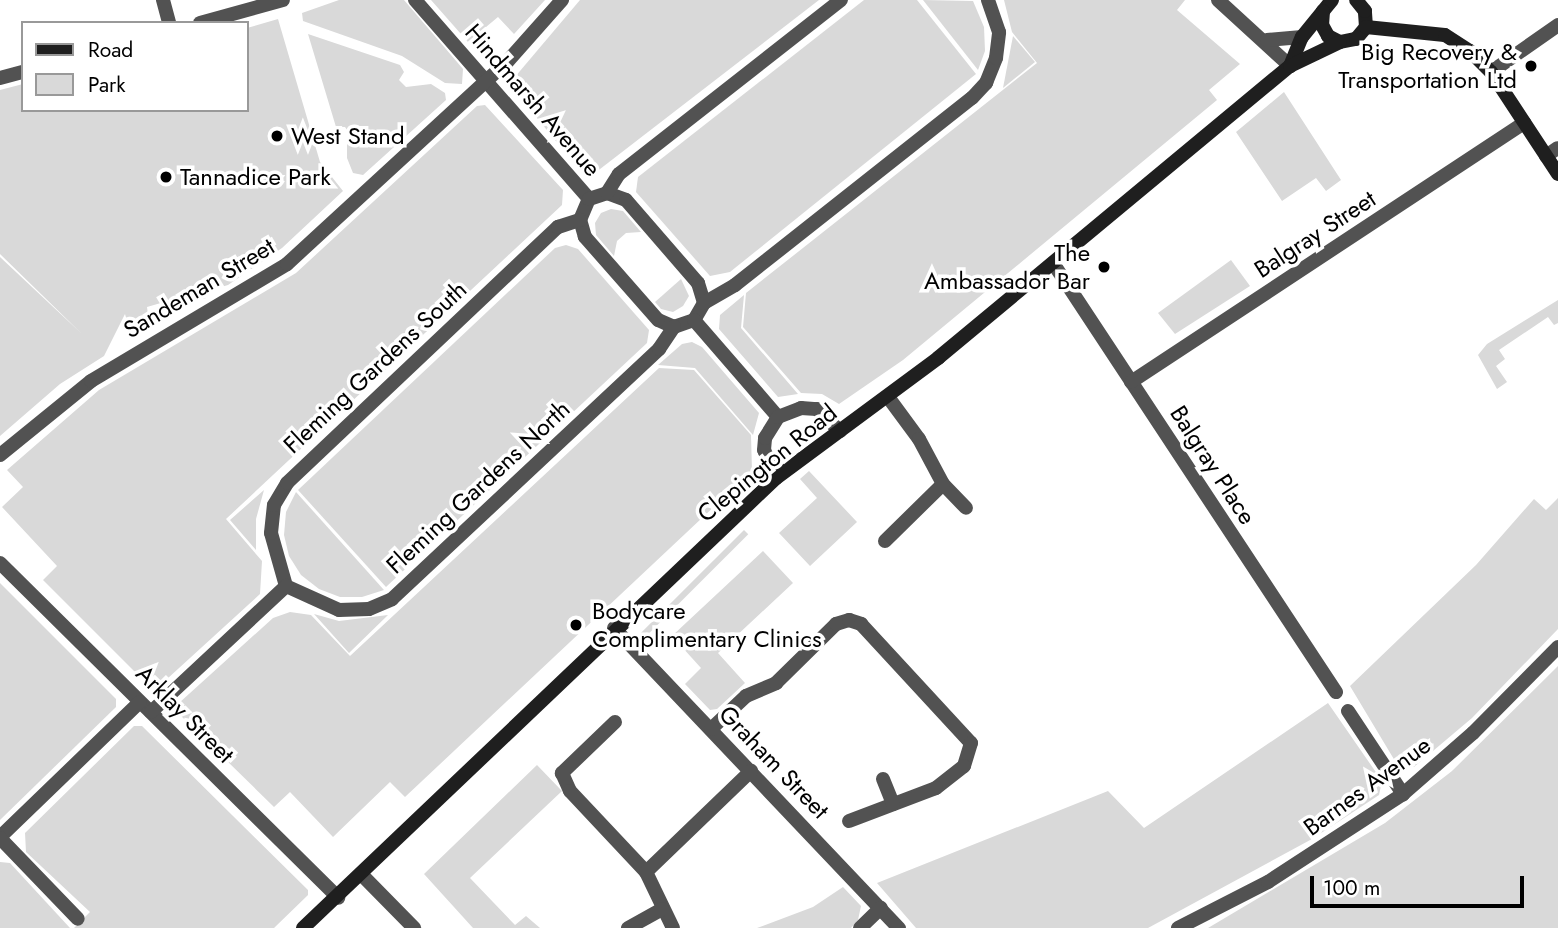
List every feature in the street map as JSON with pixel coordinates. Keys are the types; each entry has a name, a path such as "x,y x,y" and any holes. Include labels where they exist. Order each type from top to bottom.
{"street":[{"path":"163,0 168,21"},
{"path":"207,21 283,0"},
{"name":"Hindmarsh Avenue","path":"415,0 589,199"},
{"name":"Sandeman Street","path":"0,455 91,381 287,264 486,81 562,0"},
{"path":"607,192 619,174 841,0"},
{"path":"580,220 584,236 657,320 674,327 694,320 704,303 735,285 972,98 986,83 996,58 999,32 988,0"},
{"path":"1217,0 1267,40 1290,66"},
{"path":"1356,0 1365,11 1366,27 1446,35 1470,51 1490,72 1524,123 1552,152 1558,174"},
{"name":"Clepington Road","path":"1328,3 1324,31 1340,42"},
{"name":"Clepington Road","path":"1290,66 1302,37 1328,3"},
{"path":"1490,72 1558,25"},
{"name":"Clepington Road","path":"303,928 338,898 614,628 776,478 888,397 1290,66 1340,42 1356,39 1366,27"},
{"path":"1267,40 1302,37"},
{"path":"0,78 21,73"},
{"name":"Balgray Street","path":"1131,382 1524,123"},
{"name":"Hindmarsh Avenue","path":"580,220 589,199 607,192 626,200 698,283 704,303"},
{"name":"Fleming Gardens South","path":"286,586 271,533 274,505 287,482 558,227 580,220"},
{"name":"Balgray Place","path":"1053,263 1336,692"},
{"path":"694,320 778,417"},
{"name":"Fleming Gardens North","path":"286,586 339,610 369,609 392,599 659,349 674,327"},
{"path":"888,397 919,439 943,484 966,508"},
{"path":"776,478 764,450 765,438 778,417 801,408 817,409 840,431"},
{"path":"885,541 943,484"},
{"name":"Arklay Street","path":"0,563 338,898"},
{"path":"78,919 0,838 145,707 286,586"},
{"path":"711,729 746,696 776,683 836,624 849,620 861,624 971,743 964,765 936,788 849,821"},
{"name":"Graham Street","path":"614,628 899,928"},
{"name":"Barnes Avenue","path":"1178,928 1268,882 1404,794 1473,733 1558,647"},
{"path":"1348,711 1404,794"},
{"path":"615,722 562,773 570,791 646,872 673,928"},
{"path":"646,872 751,771"},
{"path":"883,779 893,804"},
{"path":"361,874 414,928"},
{"path":"860,928 881,908"},
{"path":"628,928 662,909"}],"green space":[{"path":"339,0 404,0 463,69 462,84 445,83 402,56 303,21 302,13"},
{"path":"431,0 545,0 514,34 498,17 468,42"},
{"path":"580,0 819,0 591,176 583,174 509,84"},
{"path":"864,0 917,0 976,74 730,272 710,276 636,192 638,177"},
{"path":"923,0 973,1 984,27 985,51 978,70"},
{"path":"1004,0 1185,0 1177,10 1240,64 1209,90 1217,100 903,360 839,404 822,394 801,393 743,327 746,293 1037,63 1012,32"},
{"name":"Tannadice Park","path":"278,19 320,162 343,191 282,248 228,285 204,292 206,298 188,303 185,296 147,307 148,315 127,321 125,314 104,356 60,384 0,436 0,257 82,334 0,254 0,90 21,85 21,112 248,112 248,28"},
{"path":"308,34 400,65 404,72 399,80 406,87 431,84 445,93 446,100 363,175 353,173 347,158 347,142 352,137 345,127 336,127"},
{"path":"1013,36 1035,62 1003,88"},
{"path":"1284,92 1341,180 1326,191 1316,178 1282,201 1236,132"},
{"path":"485,105 563,190 562,205 226,519 262,561 260,594 167,679 150,687 43,580 57,566 2,507 23,487 7,470 99,390 296,273 477,106"},
{"path":"611,209 623,211 641,232 626,233 617,241 614,256 596,235 595,223 601,213"},
{"path":"566,245 578,249 649,330 647,343 386,587 298,490 555,248"},
{"path":"1231,260 1250,286 1175,334 1158,313"},
{"path":"681,279 689,296 683,306 673,312 661,309 655,302"},
{"path":"744,295 741,328 798,394 778,397 719,329 720,315"},
{"path":"1558,300 1558,323 1554,325 1548,317 1499,350 1505,359 1496,366 1507,382 1497,389 1478,355 1487,344"},
{"path":"692,342 702,347 759,413 753,435 695,368 658,365 682,344"},
{"path":"659,368 694,370 751,435 752,471 405,797 390,782 333,837 290,792 274,807 178,713 179,703 273,618 290,612 311,615 350,656"},
{"path":"809,471 857,522 810,566 779,533 817,498 800,479"},
{"path":"264,490 256,519 256,550 230,520"},
{"path":"296,492 384,590 362,597 340,597 319,589 301,575 289,556 284,535 286,512"},
{"path":"1558,498 1558,629 1472,718 1414,767 1398,766 1350,686 1476,565 1534,499 1546,510"},
{"path":"744,530 748,534 643,640 639,635"},
{"path":"763,551 793,583 718,653 745,683 717,709 710,710 685,684 701,668 672,636"},
{"path":"0,583 116,699 116,707 0,820"},
{"path":"314,614 339,621 388,615 349,653"},
{"path":"1558,666 1558,928 1208,928 1385,823 1452,771"},
{"path":"1328,703 1382,781 1379,795 1312,839 1148,928 916,928 877,883 1108,791 1144,828"},
{"path":"134,726 142,726 308,890 308,895 274,928 74,928 90,912 26,852 25,833"},
{"path":"537,765 562,791 470,878 515,925 526,916 540,928 473,928 424,874"},
{"path":"0,862 10,863 70,928 0,928"},
{"path":"843,887 861,906 858,920 851,928 757,928 813,907"}],"place":[{"name":"Big Recovery & Transportation Ltd","path":"1531,66"},
{"name":"West Stand","path":"277,136"},
{"name":"Tannadice Park","path":"166,177"},
{"name":"The Ambassador Bar","path":"1104,267"},
{"name":"Bodycare Complimentary Clinics","path":"576,625"}]}
